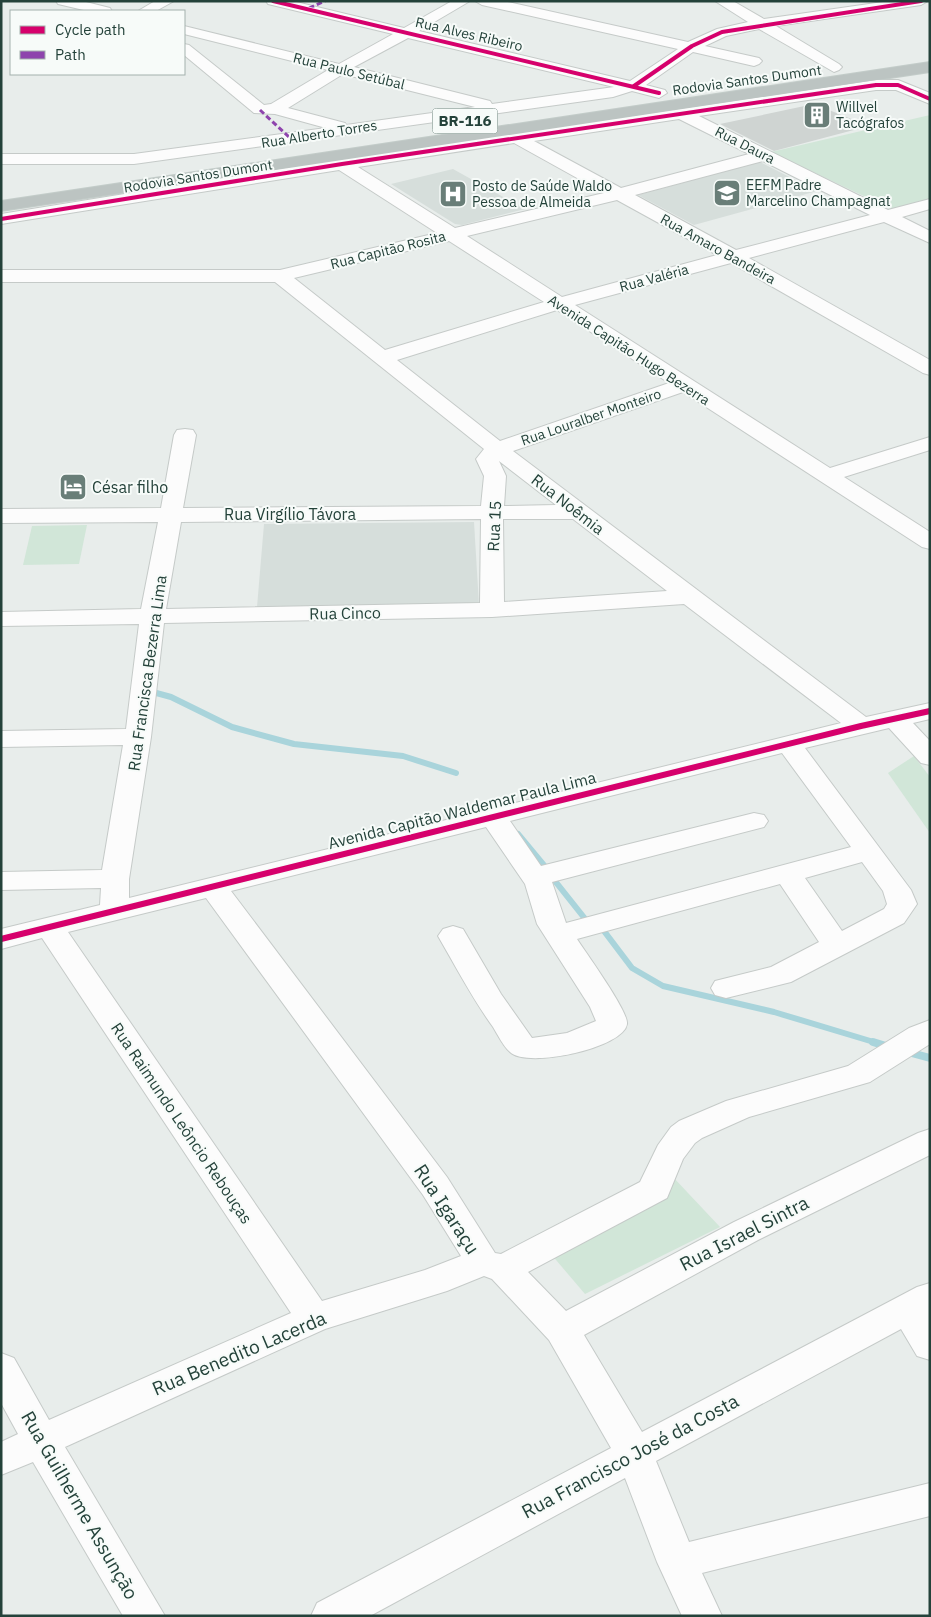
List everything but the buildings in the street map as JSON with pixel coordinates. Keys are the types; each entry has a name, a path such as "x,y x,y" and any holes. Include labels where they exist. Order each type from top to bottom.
{"highway":[{"name":"Rodovia Santos Dumont","path":"511,135 663,100 834,67 930,53"},
{"name":"Rodovia Santos Dumont","path":"1,191 355,133 513,114 663,100 811,90 930,68"},
{"name":"Rodovia Santos Dumont","path":"1,206 336,160"}],"street":[{"path":"63,1 101,10"},
{"path":"147,10 167,1"},
{"name":"Rua Alves Ribeiro","path":"273,1 313,4 408,32 634,86 663,100"},
{"path":"275,109 340,69 463,1"},
{"path":"482,1 754,61"},
{"path":"722,1 834,67"},
{"path":"634,86 692,46 722,32 896,3 921,1"},
{"path":"896,3 922,17"},
{"name":"Rua Paulo Setúbal","path":"185,30 497,107 513,114"},
{"path":"185,49 260,110 275,109 355,133"},
{"path":"1,219 336,160 511,135 683,114 811,90 898,85 930,99"},
{"name":"Rua Alberto Torres","path":"1,159 134,159 355,133 497,107 613,92 634,86"},
{"name":"Rua Daura","path":"663,100 683,114 930,238"},
{"name":"Rua Amaro Bandeira","path":"511,135 734,257 930,369"},
{"name":"Rua Capitão Rosita","path":"1,276 280,276 620,194 765,155"},
{"name":"Avenida Capitão Hugo Bezerra","path":"336,160 557,304 930,542"},
{"name":"Rua Valéria","path":"381,358 557,304 930,204"},
{"name":"Rua Noêmia","path":"280,276 381,358 688,597 861,726"},
{"name":"Rua Louralber Monteiro","path":"497,449 684,385"},
{"name":"Rua Francisca Bezerra Lima","path":"115,912 115,879 138,737 152,618 185,435"},
{"path":"826,476 930,443"},
{"name":"Rua 15","path":"492,610 492,512 495,476 487,459 497,449"},
{"name":"Rua Virgílio Távora","path":"1,516 579,512"},
{"name":"Rua Cinco","path":"1,619 152,618 492,610 688,597"},
{"name":"Avenida Capitão Waldemar Paula Lima","path":"1,939 861,726 930,711"},
{"path":"894,718 930,757"},
{"path":"1,739 138,737"},
{"path":"726,988 780,975 894,916 901,909 902,904 897,890 867,852 789,744"},
{"path":"453,936 489,1000 516,1041 529,1050 569,1043 598,1034 611,1026 612,1022 605,1006 552,924 535,877 492,817"},
{"path":"535,877 754,822"},
{"path":"558,935 867,852"},
{"path":"787,873 837,946"},
{"path":"1,881 115,879"},
{"name":"Rua Igaraçu","path":"212,886 494,1265 562,1330 634,1453 677,1562 702,1616"},
{"name":"Rua Raimundo Leôncio Rebouças","path":"50,928 314,1318"},
{"name":"Rua Benedito Lacerda","path":"1,1459 314,1318 434,1281 494,1265 655,1188 660,1169 684,1134 712,1118 743,1107 859,1074 914,1037 930,1031"},
{"name":"Rua Israel Sintra","path":"562,1330 746,1230 930,1141"},
{"path":"919,1303 930,1346"},
{"name":"Rua Francisco José da Costa","path":"331,1616 634,1453 919,1303"},
{"name":"Rua Guilherme Assunção","path":"1,1368 40,1440 145,1616"},
{"path":"677,1562 930,1499"}],"shaded area":[{"name":"EEFM Padre Marcelino Champagnat","path":"760,162 817,191 694,225 638,195"},
{"name":"Posto de Saúde Waldo Pessoa de Almeida","path":"453,169 525,209 462,225 455,224 391,184"},
{"path":"474,522 479,605 257,607 264,524"}],"green space":[{"path":"930,115 930,202 893,210 771,152"},
{"path":"87,525 79,564 23,565 32,526"},
{"path":"914,756 930,777 930,833 888,773"},
{"path":"672,1176 720,1227 585,1294 539,1240"}],"waterway":[{"path":"149,691 171,697 232,727 294,744 403,756 456,773"},
{"path":"518,834 547,869"},
{"path":"555,881 586,920"},
{"path":"604,931 632,968 663,986 774,1012 877,1043"},
{"path":"873,1042 889,1047"},
{"path":"908,1052 930,1058"}],"marked path":[{"path":"309,8 325,1"},
{"path":"260,110 290,138"}],"cycle path":[{"path":"273,1 659,93"},
{"path":"634,86 692,46 722,32 762,24 921,1"},
{"path":"1,219 342,164 876,85 898,85 930,99"},
{"path":"1,939 861,726 930,711"}],"place":[{"name":"Willvel Tacógrafos","path":"817,115"},
{"name":"EEFM Padre Marcelino Champagnat","path":"727,193"},
{"name":"Posto de Saúde Waldo Pessoa de Almeida","path":"453,194"},
{"name":"César filho","path":"73,487"}]}
